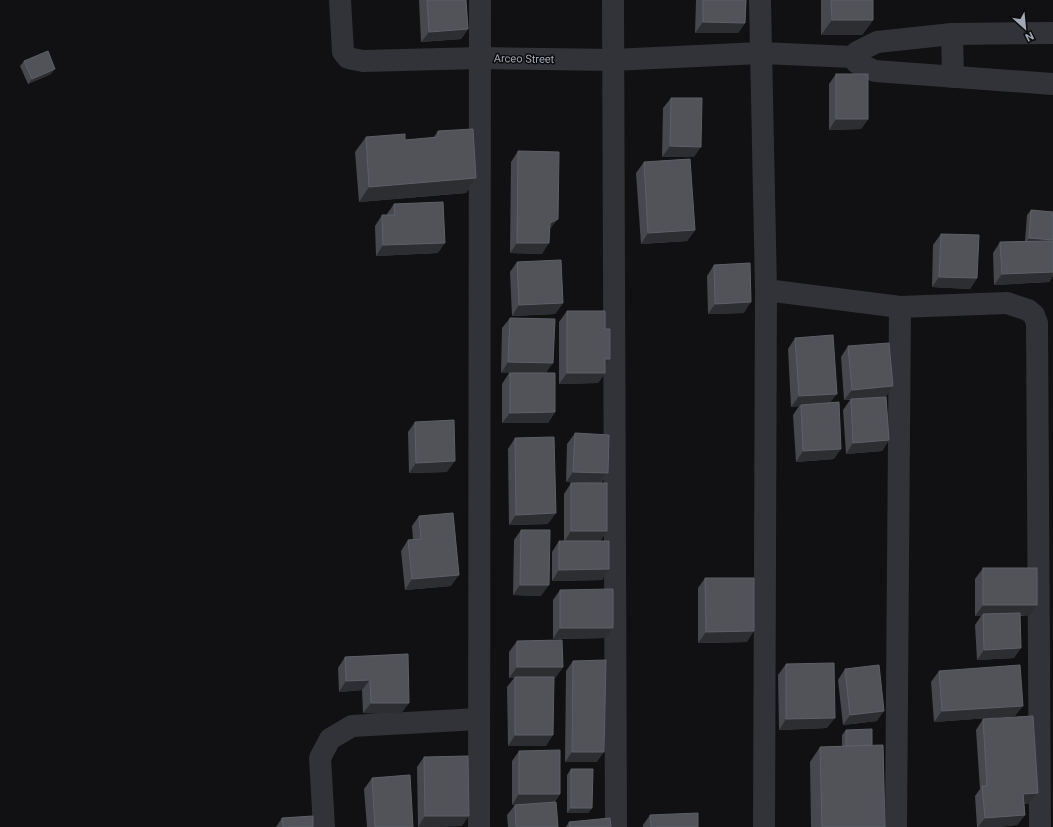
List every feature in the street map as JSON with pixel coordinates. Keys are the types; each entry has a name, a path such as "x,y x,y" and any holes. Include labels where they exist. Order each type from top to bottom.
{"street":[{"name":"Arceo Street","path":"340,0 341,45 343,52 348,58 363,61 480,58 613,60 760,53 852,57"},
{"path":"479,827 480,0"},
{"path":"613,0 616,827"},
{"path":"760,0 766,290 764,827"},
{"path":"1053,33 952,34 877,42 857,52 852,57 857,63 875,71 1053,84"},
{"path":"952,34 952,77"},
{"path":"766,290 900,307 1007,303 1028,310 1034,315 1037,323 1040,827"},
{"path":"896,827 900,307"},
{"path":"324,827 320,758 330,739 352,726 478,719"}],"building":[{"path":"427,0 466,0 468,29 429,32"},
{"path":"703,0 746,0 745,23 703,22"},
{"path":"831,0 873,0 873,20 832,20"},
{"path":"48,51 55,69 32,79 24,61"},
{"path":"836,74 868,74 868,119 836,119"},
{"path":"671,98 702,98 701,147 670,146"},
{"path":"473,129 476,178 369,187 366,137 405,134 405,140 438,137 438,131"},
{"path":"518,151 559,152 558,219 550,223 549,243 517,243"},
{"path":"690,159 695,230 648,233 644,162"},
{"path":"443,202 445,243 383,245 382,215 395,215 394,204"},
{"path":"1031,210 1053,212 1053,240 1029,238"},
{"path":"941,234 979,235 977,278 939,277"},
{"path":"1053,241 1053,272 1002,274 1000,242"},
{"path":"561,260 563,303 519,305 517,262"},
{"path":"750,263 751,302 715,304 714,265"},
{"path":"567,311 605,311 605,329 610,329 610,359 605,359 605,373 567,373"},
{"path":"510,318 555,319 553,363 508,362"},
{"path":"833,335 837,394 799,396 795,338"},
{"path":"889,343 893,386 852,390 848,346"},
{"path":"510,373 555,373 555,412 510,413"},
{"path":"886,397 889,440 853,443 851,399"},
{"path":"839,402 841,449 803,451 801,405"},
{"path":"454,420 455,461 416,463 415,422"},
{"path":"575,433 609,435 608,473 573,472"},
{"path":"554,437 556,513 516,515 515,438"},
{"path":"571,483 607,483 607,531 571,531"},
{"path":"453,513 459,575 412,579 408,540 421,539 419,516"},
{"path":"521,530 550,530 549,585 520,585"},
{"path":"559,541 609,541 609,569 559,570"},
{"path":"983,568 1037,568 1037,605 983,605"},
{"path":"705,578 754,578 754,631 706,632"},
{"path":"613,589 613,628 560,628 560,590"},
{"path":"1020,613 1021,648 984,650 983,614"},
{"path":"562,640 563,667 517,667 517,641"},
{"path":"408,654 409,703 371,703 370,680 346,681 345,657"},
{"path":"606,660 604,752 572,752 573,661"},
{"path":"834,663 835,718 786,719 786,664"},
{"path":"879,665 884,711 850,715 845,669"},
{"path":"1020,665 1023,706 942,711 939,671"},
{"path":"515,677 554,677 553,735 515,735"},
{"path":"1033,716 1038,793 1023,794 1025,815 985,818 982,786 987,786 983,719"},
{"path":"872,729 872,745 846,746 846,730"},
{"path":"883,745 885,827 822,827 820,747"},
{"path":"560,750 560,794 519,794 519,751"},
{"path":"468,756 469,816 425,816 424,757"},
{"path":"571,769 593,769 592,808 571,808"},
{"path":"410,775 413,827 375,827 372,778"},
{"path":"556,802 558,827 516,827 515,805"},
{"path":"698,813 698,827 651,827 650,815"},
{"path":"313,816 313,827 283,827 282,818"},
{"path":"610,818 611,827 570,827 569,822"}]}
